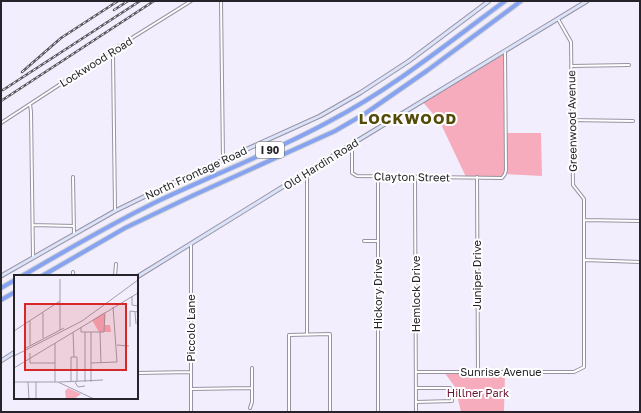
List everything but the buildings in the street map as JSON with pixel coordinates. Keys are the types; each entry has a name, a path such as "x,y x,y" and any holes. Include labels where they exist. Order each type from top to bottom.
{"highway":[{"name":"I 90","path":"24,275 154,203 298,138 331,121 391,85 505,1"},
{"name":"I 90","path":"44,275 125,228 335,131 366,113 428,70 521,1"},
{"path":"1,288 14,281"},
{"path":"1,300 14,293"}],"street":[{"name":"Lockwood Road","path":"1,123 191,1"},
{"path":"221,1 223,161"},
{"name":"North Frontage Road","path":"1,276 115,212 168,185 320,116 360,93 409,61 489,1"},
{"name":"Old Hardin Road","path":"138,276 587,1"},
{"name":"Greenwood Avenue","path":"558,19 571,42 572,185 584,199 584,367"},
{"path":"111,51 113,56 115,212"},
{"name":"Clayton Street","path":"352,144 352,173 357,176 502,178 506,170 505,51"},
{"path":"571,66 629,65"},
{"path":"30,104 33,259"},
{"path":"571,120 633,121"},
{"path":"307,172 307,334"},
{"name":"Hickory Drive","path":"378,176 378,412"},
{"name":"Hemlock Drive","path":"415,176 416,412"},
{"path":"73,177 74,235"},
{"name":"Juniper Drive","path":"477,177 478,372"},
{"path":"584,220 640,221"},
{"path":"33,225 74,226"},
{"path":"364,241 378,241"},
{"name":"Piccolo Lane","path":"191,244 191,412"},
{"path":"584,260 640,262"},
{"path":"115,275 116,264"},
{"path":"289,412 289,335 330,334 330,412"},
{"path":"1,361 14,353"},
{"name":"Sunrise Avenue","path":"416,372 574,372 584,367"},
{"path":"250,408 252,402 252,368"},
{"path":"138,372 191,372"},
{"path":"191,389 252,388"},
{"path":"416,388 450,388 452,402 416,402"}],"green space":[{"path":"505,51 506,133 541,133 542,176 505,174 502,178 466,177 440,122 422,101"},
{"name":"Hillner Park","path":"444,372 505,372 504,412 461,412 455,387"}],"railway":[{"path":"22,72 61,38 118,1"},
{"path":"114,10 128,1"},
{"path":"3,90 140,1"},
{"path":"1,101 154,1"}],"district":[{"name":"LOCKWOOD","path":"408,119"}]}
